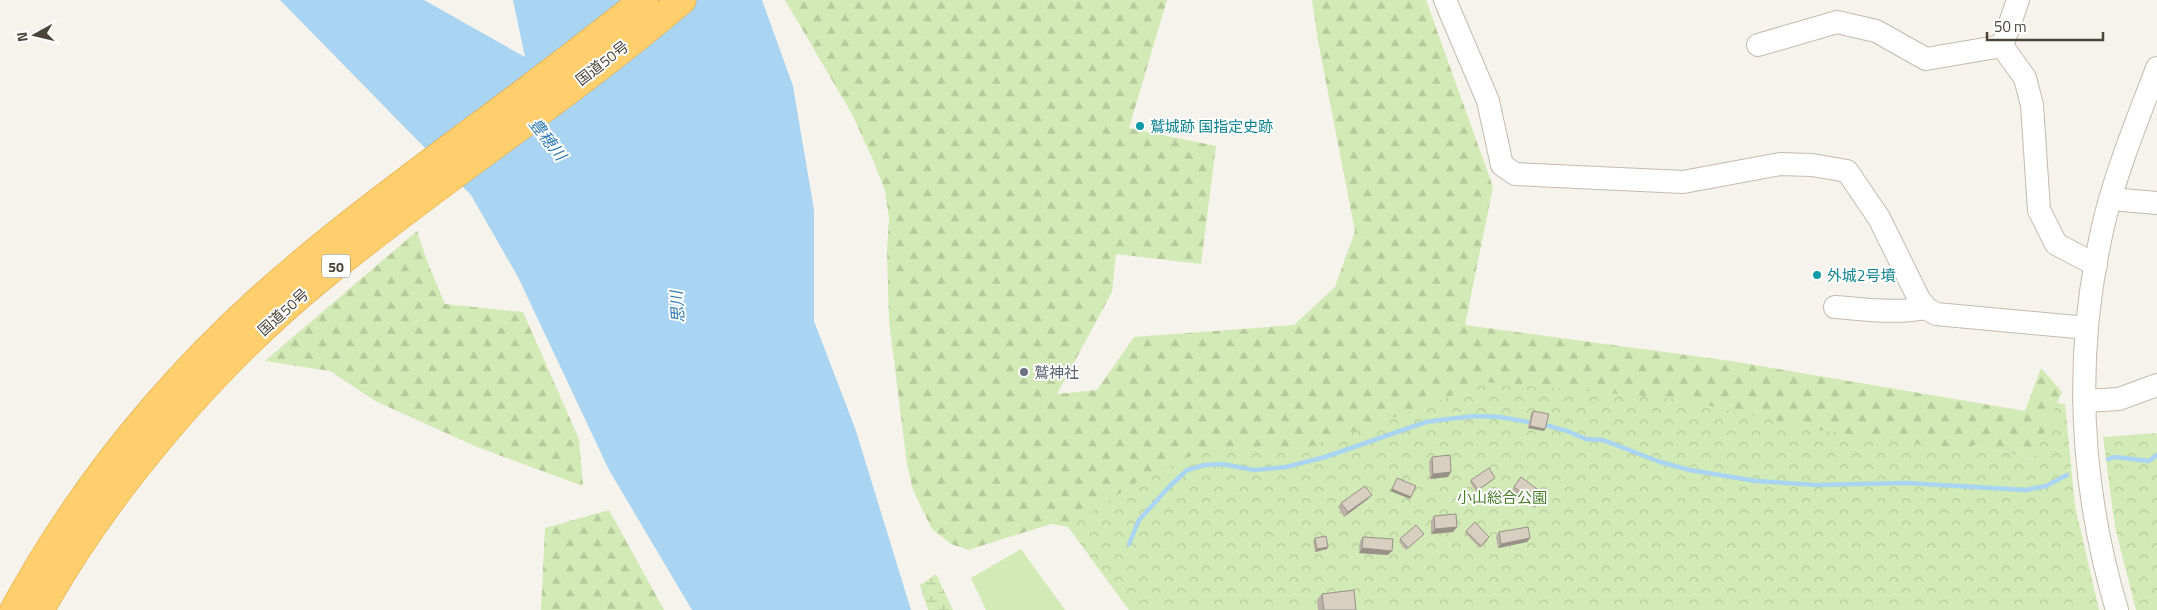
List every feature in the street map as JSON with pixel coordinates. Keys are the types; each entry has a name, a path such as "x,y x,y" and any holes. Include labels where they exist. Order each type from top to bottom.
{"highway":[{"name":"国道50号","path":"14,610 50,547 106,467 162,400 223,334 303,262 381,199 525,92 644,0"},
{"name":"国道50号","path":"44,604 104,511 146,454 208,385 271,322 319,280 402,214 579,81 682,0"},
{"path":"3,610 18,587 50,547"}],"street":[{"path":"1445,0 1488,101 1502,165 1515,174 1683,182 1780,164 1812,165 1847,171 1879,218 1919,299 1926,308 1936,314 2087,328"},
{"path":"2002,46 2018,0"},
{"path":"1758,45 1837,22 1876,31 1926,59 2002,46"},
{"path":"2002,46 2025,78 2032,105 2039,210 2056,244 2096,265"},
{"path":"2117,610 2102,553 2087,466 2084,401 2087,328 2096,265 2111,199 2157,68"},
{"path":"2111,199 2157,203"},
{"path":"1835,307 1895,311 1914,311 1926,308"},
{"path":"2084,401 2119,399 2157,386"}],"green space":[{"path":"785,0 1167,0 1129,128 1216,146 1201,264 1116,254 1112,292 1057,394 1097,390 1134,337 1294,325 1335,287 1355,231 1318,41 1312,0 1426,0 1493,187 1465,325 1731,361 2025,411 2041,368 2062,392 2034,459 1974,445 1966,451 1080,529 1051,524 968,550 951,544 932,529 913,490 907,464 889,321 887,251 889,218 885,191 852,114"},
{"path":"417,231 445,304 523,312 579,439 583,486 477,447 377,402 330,371 265,361"},
{"name":"小山総合公園","path":"1485,382 1678,399 1819,430 1966,451 1974,445 2033,459 2057,403 2065,404 2075,506 2099,610 1129,610 1068,527 1146,476 1213,446 1303,449 1426,406"},
{"path":"2157,433 2157,610 2136,610 2115,527 2103,437"},
{"path":"609,510 664,610 541,610 545,528"},
{"path":"1021,549 1065,610 986,610 971,578"},
{"path":"936,574 953,610 928,610 920,585"}],"water":[{"path":"280,0 424,0 525,57 513,0 762,0 793,86 814,210 814,321 856,431 911,610 692,610 609,470 518,277 471,195"}],"building":[{"path":"1533,411 1549,414 1545,429 1530,426"},
{"path":"1450,455 1451,472 1433,474 1432,457"},
{"path":"1489,468 1495,478 1478,490 1471,480"},
{"path":"1521,477 1545,495 1538,504 1514,487"},
{"path":"1397,478 1416,486 1411,497 1392,489"},
{"path":"1365,486 1372,495 1348,512 1341,503"},
{"path":"1456,514 1457,527 1435,529 1434,516"},
{"path":"1475,522 1489,537 1481,546 1466,531"},
{"path":"1416,525 1424,534 1408,548 1400,539"},
{"path":"1528,527 1530,538 1501,544 1499,532"},
{"path":"1326,536 1328,547 1317,549 1315,538"},
{"path":"1363,537 1393,539 1392,551 1362,548"},
{"path":"1354,590 1356,610 1324,610 1322,594"}],"waterway":[{"path":"1129,544 1139,520 1187,470 1205,465 1222,464 1254,470 1286,467 1325,457 1426,422 1448,419 1475,416 1500,417 1534,423"},
{"path":"1542,424 1586,439 1603,440 1660,462 1690,470 1756,481 1816,485 1906,483 2026,490 2046,486 2067,475"},
{"path":"2108,459 2116,457 2149,461 2157,455"}],"place":[{"name":"鷲城跡 国指定史跡","path":"1140,126"},
{"name":"外城2号墳","path":"1817,275"},
{"name":"鷲神社","path":"1024,372"}],"water label":[{"name":"豊穂川","path":"548,139"},
{"name":"思川","path":"677,307"}]}
